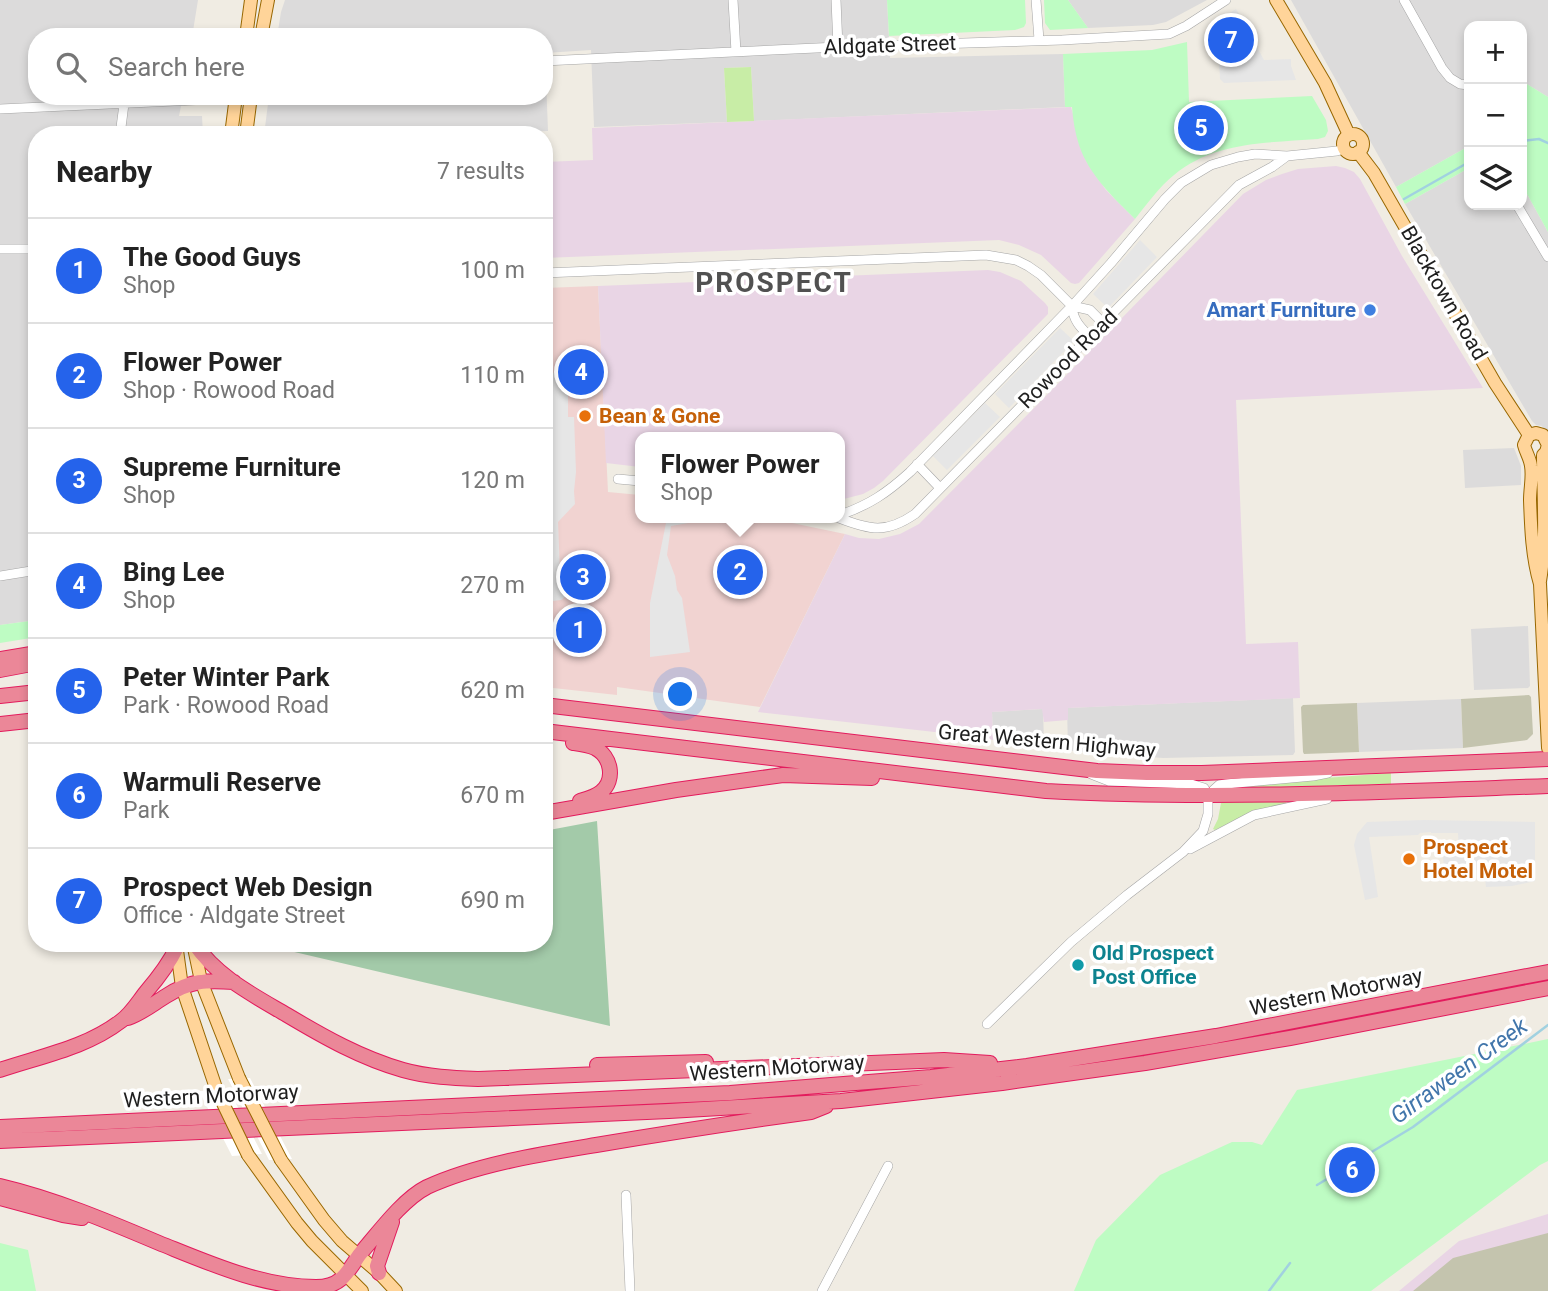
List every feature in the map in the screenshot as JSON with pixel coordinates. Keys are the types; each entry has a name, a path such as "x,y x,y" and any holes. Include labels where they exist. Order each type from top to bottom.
{"highway":[{"path":"0,659 28,654"},
{"path":"0,670 28,665"},
{"path":"0,696 28,693"},
{"name":"Great Western Highway","path":"553,705 1074,768 1147,773 1548,759"},
{"path":"636,716 628,721 626,727 641,743"},
{"path":"0,724 28,721"},
{"path":"553,732 1069,792 1208,795 1548,786"},
{"path":"553,739 597,749 608,762 610,777 607,785 593,797 553,805"},
{"path":"553,811 783,775 961,781"},
{"path":"124,1020 157,979 173,952"},
{"path":"200,952 216,970 234,982 357,1054 427,1075 478,1079 944,1060 1027,1066"},
{"name":"Western Motorway","path":"0,1127 730,1093 879,1082 1027,1066 1133,1050 1548,972"},
{"path":"0,1070 96,1037 182,987 201,981 234,982"},
{"name":"Western Motorway","path":"0,1142 841,1101 1145,1063 1548,988"},
{"path":"0,1186 38,1196 105,1220 224,1269 255,1278 322,1289 345,1275 403,1203 427,1187 446,1180 536,1155 811,1112 841,1101"},
{"path":"0,1198 63,1215 105,1220"},
{"path":"379,1273 377,1266 395,1214"}],"main road":[{"path":"247,28 251,0"},
{"path":"263,28 268,0"},
{"path":"1276,0 1325,83 1349,135"},
{"path":"232,126 235,105"},
{"path":"247,126 250,105"},
{"path":"1355,134 1360,138 1362,144 1358,152 1352,153 1344,149 1343,142 1349,135 1355,134"},
{"name":"Blacktown Road","path":"1358,152 1374,173 1495,383 1529,435"},
{"path":"1529,455 1543,455 1548,449 1548,440 1539,434 1529,435 1524,445 1532,471 1530,501 1546,670 1548,748"},
{"path":"1539,584 1543,565 1546,510 1543,455"},
{"path":"1531,484 1536,503 1546,510"},
{"path":"1533,545 1536,518 1546,510"},
{"path":"177,952 182,987 217,1091 248,1155 297,1223 362,1291"},
{"path":"196,952 201,981 239,1078 281,1160 342,1241 396,1291"}],"street":[{"path":"733,0 736,52"},
{"path":"836,0 838,47"},
{"path":"1036,0 1039,40"},
{"name":"Aldgate Street","path":"553,61 1169,34 1226,0"},
{"path":"1404,0 1442,68 1450,78 1464,85"},
{"path":"0,109 99,105"},
{"path":"121,126 124,105"},
{"name":"Rowood Road","path":"845,514 886,493 917,464 1072,306 1165,199 1189,177 1211,165 1238,157 1255,154 1287,156 1344,149"},
{"name":"Rowood Road","path":"845,519 867,528 880,529 888,528 915,514 1240,185 1287,156"},
{"path":"1520,210 1548,257"},
{"path":"0,249 28,249"},
{"path":"553,274 986,255 1016,260 1028,266 1072,306 1090,310 1104,323"},
{"path":"1072,306 1077,324 1090,337"},
{"path":"917,464 940,488"},
{"path":"618,479 635,481"},
{"path":"0,576 28,571"},
{"path":"1208,795 1220,785 1313,776 1366,766"},
{"path":"987,1024 1071,942 1183,852 1203,831 1208,814 1208,795 1204,788 1195,784 1109,781 1074,768"},
{"path":"1183,852 1254,816 1352,793"},
{"path":"822,1291 888,1166"},
{"path":"626,1195 630,1291"}],"shaded area":[{"path":"0,0 198,0 193,28 28,28 28,105 181,105 179,116 202,116 203,126 28,126 28,621 0,625"},
{"path":"285,0 887,0 890,58 1063,54 1065,107 754,121 751,67 724,68 727,122 594,127 591,50 553,52 553,28 278,28"},
{"path":"1068,0 1207,0 1166,22 1088,28"},
{"path":"1291,0 1548,0 1548,97 1527,84 1527,21 1464,21 1464,149 1396,187"},
{"path":"1236,9 1264,60 1291,59 1296,80 1224,83 1220,79 1219,62 1230,58 1213,24"},
{"path":"268,105 547,105 548,126 265,126"},
{"path":"1071,107 1086,161 1106,190 1135,219 1079,283 1075,284 1041,255 999,240 553,258 553,162 593,160 592,128"},
{"path":"1336,166 1354,172 1360,179 1402,256 1483,388 1236,400 1246,644 1298,642 1300,698 1068,708 1068,720 1044,722 1042,709 992,712 993,740 758,712 845,534 879,539 900,534 919,524 1243,194 1266,180 1298,169"},
{"path":"1464,171 1464,210 1527,210 1527,194 1548,232 1548,436 1542,426 1532,421 1405,204"},
{"path":"1140,240 1157,257 1108,308 1093,294"},
{"path":"988,270 1021,281 1045,303 1048,314 883,481 863,494 845,499 845,432 635,432 635,466 606,463 598,286"},
{"path":"598,286 608,492 635,495 635,523 792,523 845,534 760,707 617,687 617,695 553,688 553,288"},
{"path":"1060,328 1074,341 1009,408 995,394"},
{"path":"553,372 568,386 568,417 574,417 576,472 575,504 558,522 560,572 570,581 570,593 561,600 553,601"},
{"path":"985,403 1000,417 947,470 933,456"},
{"path":"1514,448 1521,466 1521,485 1465,488 1463,450"},
{"path":"666,523 688,523 671,526 667,555 682,598 690,652 650,657 650,603"},
{"path":"1528,626 1530,686 1474,690 1471,629"},
{"path":"1529,695 1533,734 1527,740 1463,748 1461,699"},
{"path":"1293,698 1293,755 1163,758 1072,751 1068,748 1067,708"},
{"path":"1461,699 1463,748 1359,752 1357,703"},
{"path":"1357,703 1359,752 1304,754 1303,705"},
{"path":"1043,709 1044,745 1041,747 993,740 992,712"},
{"path":"1367,822 1535,822 1535,881 1512,886 1486,887 1484,870 1444,871 1443,854 1459,853 1458,833 1431,832 1369,837 1378,897 1365,900 1354,845 1357,834"},
{"path":"1548,1214 1548,1291 1399,1291 1459,1241"},
{"path":"1548,1233 1548,1291 1413,1291 1453,1258"}],"green space":[{"path":"887,0 1025,0 1026,23 1024,27 1015,30 889,36"},
{"path":"1044,0 1068,0 1088,28 1050,30 1045,23"},
{"path":"1187,42 1189,102 1312,96 1326,120 1328,131 1325,137 1318,139 1261,143 1206,156 1169,180 1135,219 1102,185 1083,156 1076,136 1072,107 1065,107 1063,54 1152,50"},
{"path":"751,67 754,121 727,122 724,68"},
{"path":"1527,84 1548,97 1548,232 1527,194"},
{"path":"1464,149 1464,171 1405,204 1396,187"},
{"path":"28,621 28,638 0,643 0,625"},
{"path":"1391,773 1391,784 1249,788 1249,784"},
{"path":"1287,801 1215,830 1213,829 1221,803"},
{"path":"597,821 610,1026 294,952 553,952 553,829"},
{"path":"1548,1039 1548,1161 1371,1291 1074,1291 1096,1240 1160,1175 1232,1142 1262,1145 1297,1090"},
{"path":"0,1243 28,1250 36,1291 0,1291"}],"pier":[{"path":"250,1078 292,1159 269,1160 228,1079"},
{"path":"229,1090 262,1154 232,1156 199,1091"}],"waterway":[{"path":"1527,140 1539,139 1548,143"},
{"path":"1404,199 1464,165"},
{"name":"Girraween Creek","path":"1317,1185 1413,1127 1548,1025"},
{"name":"Girraween Creek","path":"1269,1291 1290,1263"}],"place":[{"name":"Prospect Web Design","path":"1231,40"},
{"name":"Peter Winter Park","path":"1201,128"},
{"name":"Amart Furniture","path":"1370,310"},
{"name":"Bing Lee","path":"581,372"},
{"name":"Bean & Gone","path":"585,416"},
{"name":"Flower Power","path":"740,572"},
{"name":"Supreme Furniture","path":"583,577"},
{"name":"The Good Guys","path":"579,630"},
{"name":"Prospect Hotel Motel","path":"1409,859"},
{"name":"Old Prospect Post Office","path":"1078,965"},
{"name":"Warmuli Reserve","path":"1352,1170"}],"district":[{"name":"PROSPECT","path":"774,282"}]}
